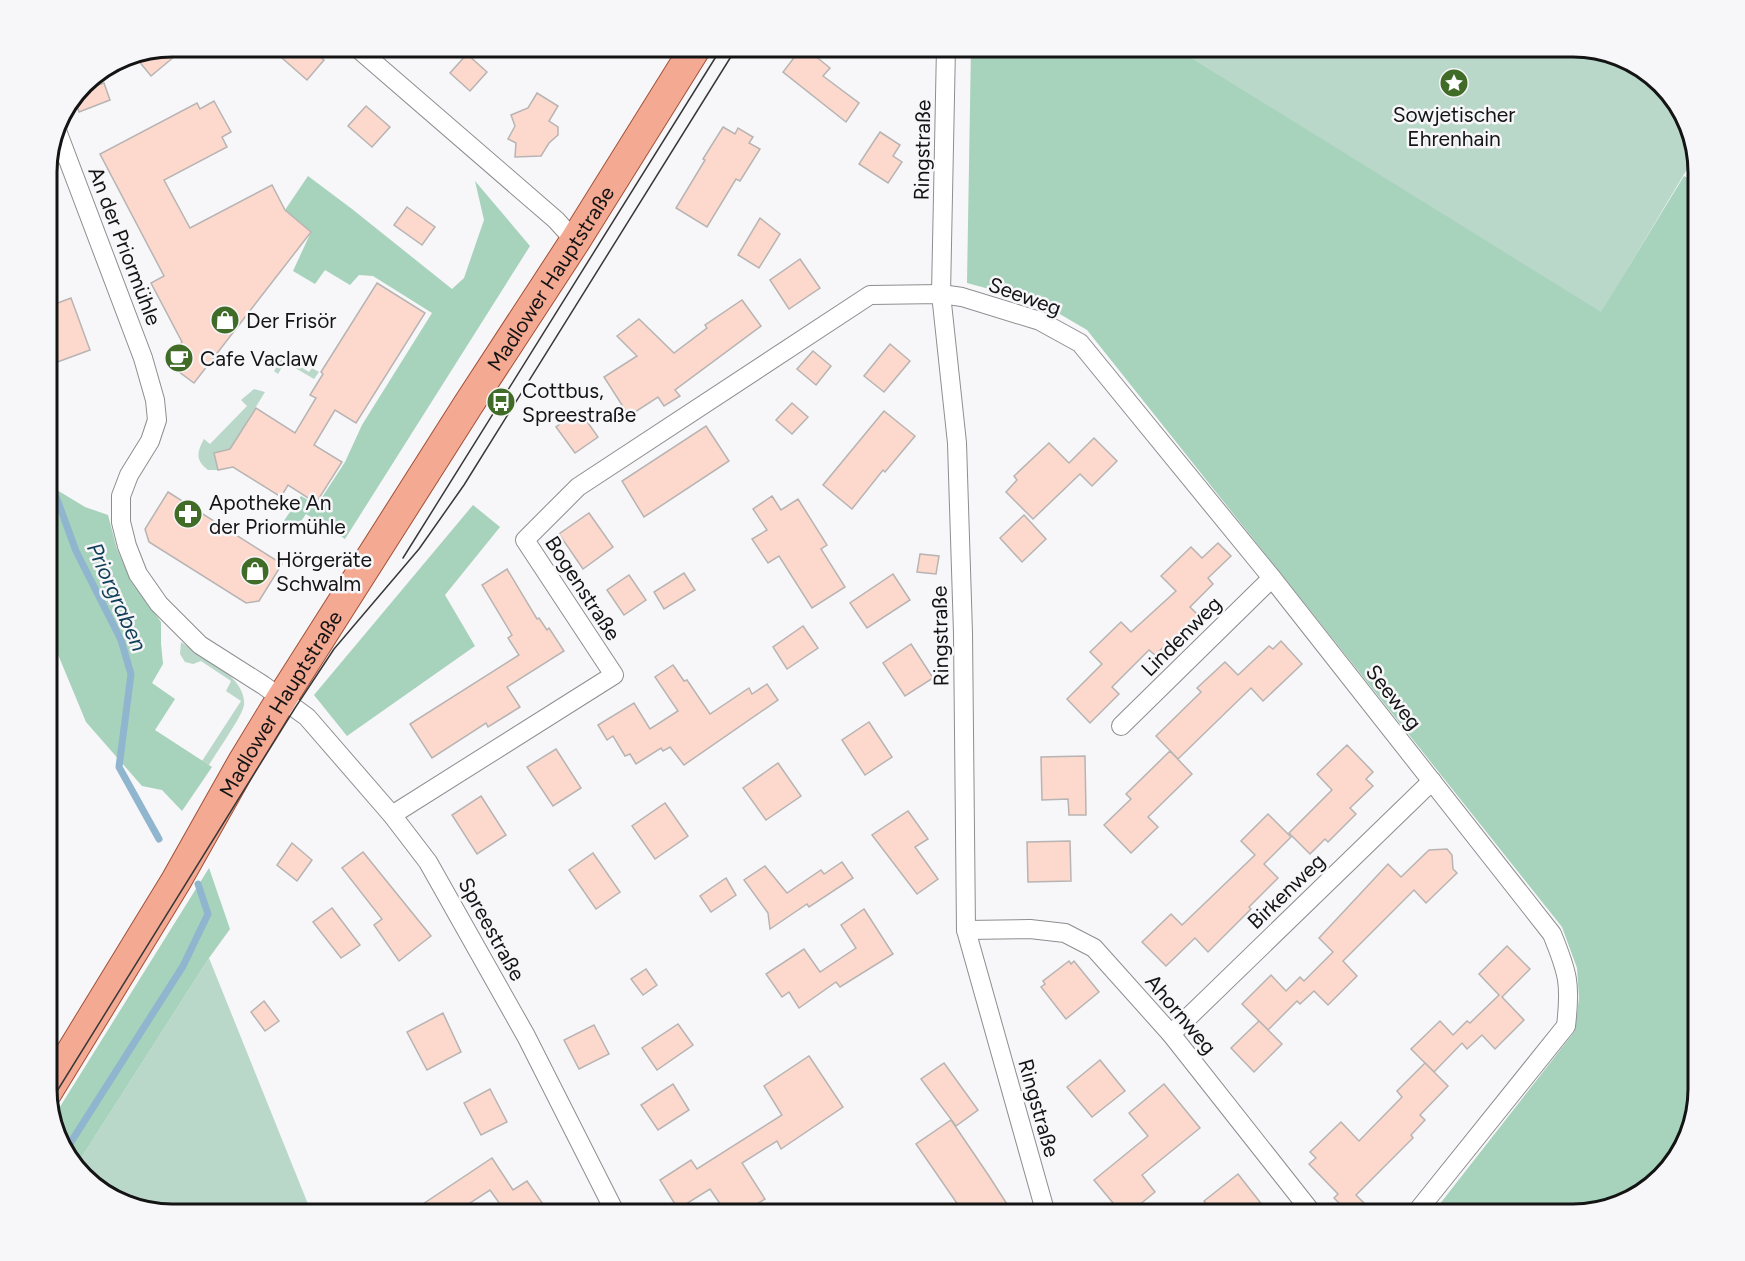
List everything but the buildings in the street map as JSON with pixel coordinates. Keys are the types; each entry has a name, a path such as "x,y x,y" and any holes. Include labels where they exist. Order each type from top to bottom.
{"main road":[{"name":"Madlower Hauptstraße","path":"57,1076 182,871 282,698 575,241 689,57"}],"street":[{"path":"370,57 556,220 575,241"},
{"name":"Ringstraße","path":"946,57 941,294 957,443 963,633 966,930 1043,1204"},
{"name":"An der Priormühle","path":"61,142 143,358 155,400 157,420 150,441 129,475 121,496 121,522 138,574 159,604 200,645 282,698"},
{"name":"Seeweg","path":"941,294 962,297 1040,321 1080,344 1272,578 1552,934 1566,968 1570,996 1566,1026 1424,1204"},
{"name":"Bogenstraße","path":"392,815 614,675 525,540 578,487 870,295 941,294"},
{"name":"Lindenweg","path":"1121,726 1272,578"},
{"name":"Spreestraße","path":"282,698 307,717 392,815 428,862 534,1052 610,1204"},
{"name":"Birkenweg","path":"1171,1034 1432,781"},
{"name":"Ahornweg","path":"966,930 1029,929 1065,933 1094,948 1171,1034 1304,1204"}],"green space":[{"path":"971,57 1190,57 1601,312 1684,176 1688,178 1688,1097 1686,1112 1676,1140 1669,1153 1649,1176 1624,1192 1596,1202 1440,1204 1575,1031 1579,998 1577,968 1562,927 1087,330 1041,303 967,283"},
{"path":"1190,57 1573,57 1603,61 1631,72 1654,91 1673,114 1684,142 1688,168 1601,313"},
{"path":"308,176 452,289 464,278 484,220 475,181 530,246 345,539 306,514 295,530 283,522 301,496 317,505 345,462 362,425 432,313 373,276 359,275 350,285 325,270 315,284 293,271 311,232 285,210"},
{"path":"283,356 309,372 312,368 319,372 314,379 285,362 278,374 274,371"},
{"path":"254,389 265,392 230,449 215,453 218,470 208,470 198,456 204,439 210,444 247,406 241,400"},
{"path":"57,490 85,507 108,515 117,549 131,581 161,622 163,664 152,683 175,699 155,730 212,767 182,811 162,790 142,786 86,722 57,652"},
{"path":"473,505 500,527 445,595 475,646 347,736 314,695"},
{"path":"181,642 231,676 243,695 242,710 209,765 202,761 241,701 226,691 231,681 201,661 193,664 185,662 180,654"},
{"path":"209,868 230,929 81,1159 72,1147 59,1109"},
{"path":"209,958 308,1204 149,1202 114,1189 96,1176 81,1159"}],"waterway":[{"name":"Priorgraben","path":"57,499 76,551 121,640 131,674 119,767 159,839"},
{"name":"Priorgraben","path":"70,1143 183,966 208,914 198,884"}],"tram line":[{"path":"403,558 716,57"},
{"path":"57,1091 334,649 419,549 464,485 731,57"}],"place":[{"name":"Sowjetischer Ehrenhain","path":"1454,83"},
{"name":"Der Frisör","path":"225,320"},
{"name":"Cafe Vaclaw","path":"179,358"},
{"name":"Cottbus, Spreestraße","path":"501,402"},
{"name":"Apotheke An der Priormühle","path":"188,514"},
{"name":"Hörgeräte Schwalm","path":"255,571"}]}
